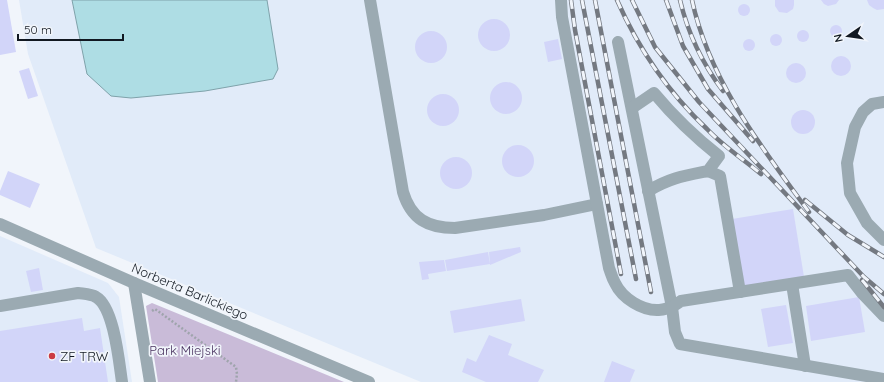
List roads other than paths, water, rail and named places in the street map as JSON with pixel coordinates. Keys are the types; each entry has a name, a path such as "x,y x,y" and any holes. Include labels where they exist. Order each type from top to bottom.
{"street":[{"path":"370,0 403,192 407,204 412,212 431,225 442,228 455,228 544,215 597,204"},
{"path":"560,0 609,268 614,282 621,292 638,305 659,310 672,307 681,301 848,275 862,293 884,316"},
{"path":"618,42 672,307 675,332 680,344 884,379"},
{"path":"632,108 654,93 674,117 719,156 708,171"},
{"path":"884,102 872,104 863,112 855,127 847,163 850,193 867,223 884,240"},
{"path":"648,191 664,182 681,176 708,171 720,176 740,292"},
{"name":"Norberta Barlickiego","path":"0,224 134,284 369,382"},
{"path":"134,284 150,382"},
{"path":"792,284 805,366"},
{"path":"0,306 78,293 89,294 98,298 106,309 114,330 122,382"}],"water":[{"path":"72,0 267,0 278,69 273,79 205,91 131,98 111,96 87,74"}],"railway":[{"path":"571,0 575,30 621,274"},
{"path":"582,0 636,279"},
{"path":"595,0 651,292"},
{"path":"617,0 645,53 655,69 679,100 713,135 761,174"},
{"path":"632,0 655,47 699,102 864,277 884,294"},
{"path":"666,0 683,46 708,89 753,141"},
{"path":"680,0 687,25 702,59 723,91"},
{"path":"692,0 700,29 711,58 724,85 756,138 809,212"},
{"path":"805,200 848,235 884,257"},
{"path":"862,280 884,307"}],"place":[{"name":"ZF TRW","path":"52,356"}],"park label":[{"name":"Park Miejski","path":"185,350"}]}
